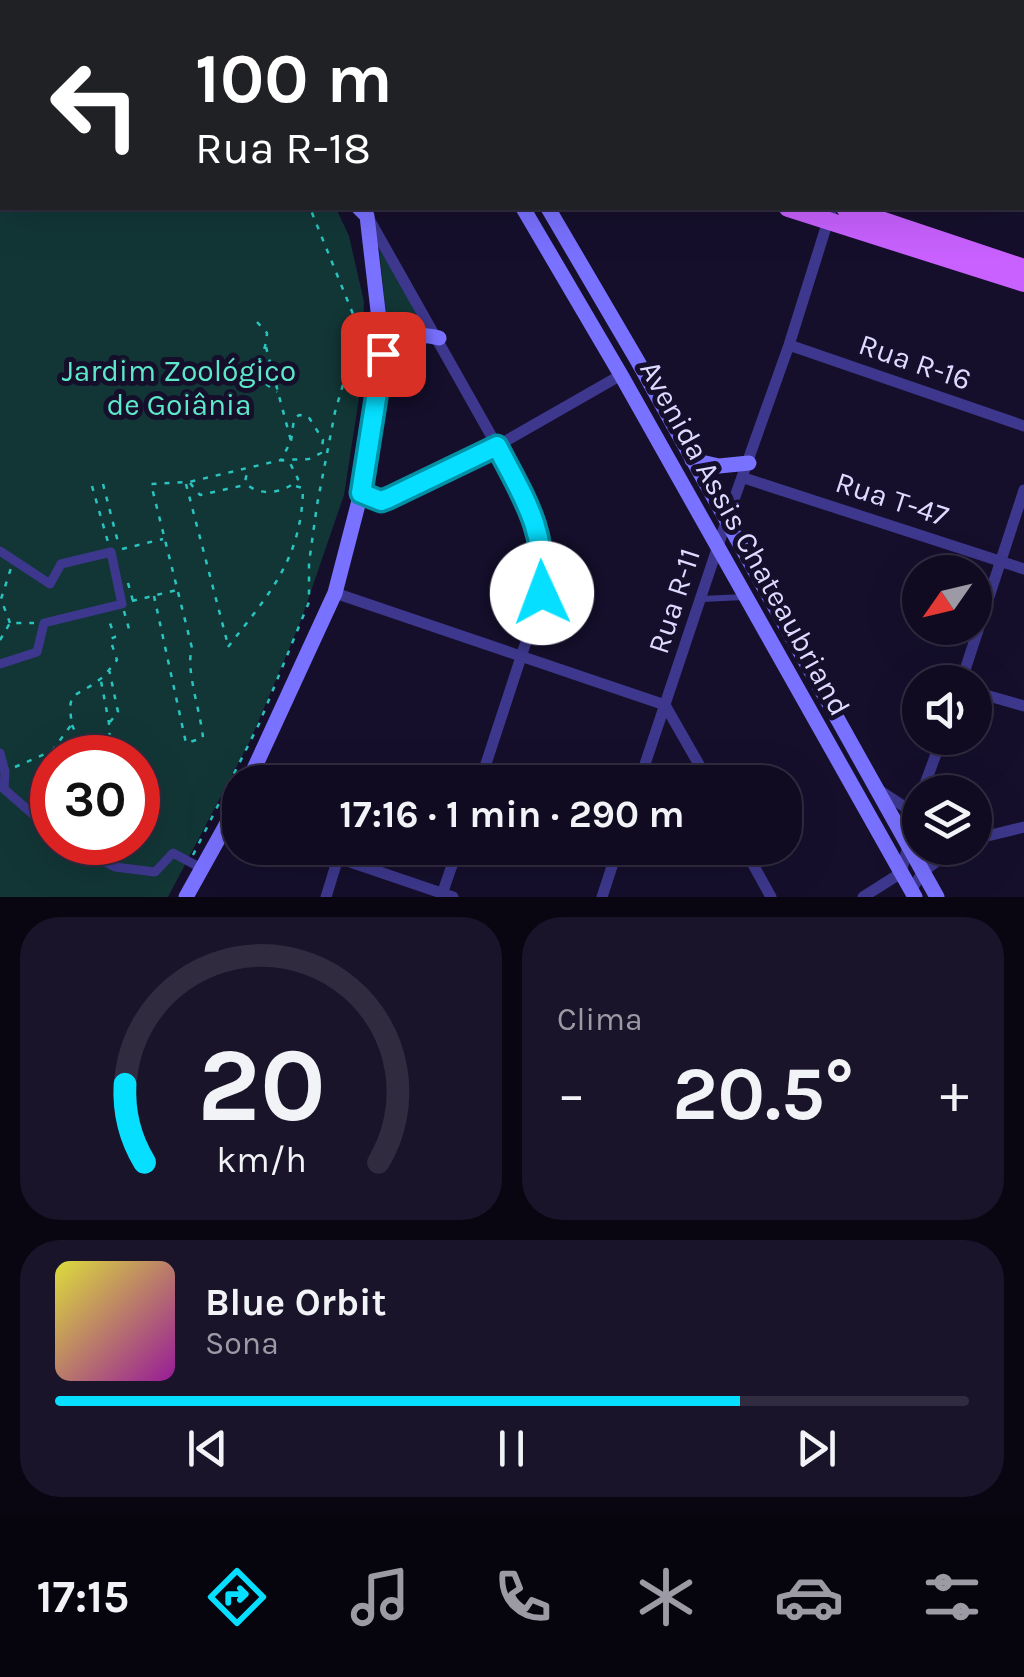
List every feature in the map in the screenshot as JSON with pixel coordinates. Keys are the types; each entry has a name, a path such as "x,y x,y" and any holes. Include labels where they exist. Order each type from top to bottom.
{"main road":[{"name":"Avenida Assis Chateaubriand","path":"524,210 622,375 913,894"},
{"name":"Avenida Assis Chateaubriand","path":"549,210 902,834"},
{"path":"805,210 830,213 1024,283"},
{"path":"851,210 1024,268"},
{"path":"256,765 335,592 361,493 383,354 363,212"},
{"path":"383,354 404,339 420,334 439,338"},
{"path":"692,460 746,471"},
{"path":"186,897 196,865 222,836"},
{"name":"Avenida Assis Chateaubriand","path":"919,865 937,897"}],"street":[{"path":"363,212 439,338 536,521 544,558 542,593 486,765"},
{"name":"Rua R-11","path":"645,765 790,345 830,213"},
{"name":"Rua R-16","path":"790,345 1024,426"},
{"path":"361,493 381,501 389,498 497,446 622,375"},
{"name":"Rua T-47","path":"746,471 1024,568"},
{"path":"966,665 1024,490"},
{"path":"0,551 48,582 61,564 115,551 128,602 44,623 37,652 0,664"},
{"path":"335,592 666,705 699,765"},
{"path":"992,697 1024,706"},
{"path":"0,754 4,789 30,811"},
{"path":"879,790 902,806"},
{"path":"992,835 1024,827"},
{"path":"111,865 156,872 173,853 196,865"},
{"path":"326,897 336,865"},
{"path":"358,865 446,896 454,865"},
{"path":"602,897 612,865"},
{"path":"753,865 771,897"},
{"path":"863,897 902,873 903,865"},
{"path":"913,894 923,872 932,865"}],"lane":[{"path":"700,599 748,598"}],"path":[{"path":"196,865 309,602 309,563 317,506 335,412 354,347 353,314 311,210"},
{"path":"257,322 267,333 266,347 291,441"},
{"path":"266,347 257,365 243,376 258,378 278,392"},
{"path":"154,596 186,742 203,738 201,712 188,661 192,648 151,484 187,482 281,460 310,459 321,453 323,440 308,416 294,418 291,441 281,460"},
{"path":"281,460 296,470 298,479 293,486"},
{"path":"247,485 248,468"},
{"path":"187,482 200,495 247,485 261,492 302,488 302,515 287,568 228,647 187,482"},
{"path":"103,484 115,551"},
{"path":"92,486 115,551"},
{"path":"115,551 164,538"},
{"path":"10,623 1,599 5,578 16,561"},
{"path":"128,584 129,629"},
{"path":"128,602 177,590"},
{"path":"100,679 110,723 110,746 92,754 84,752 68,702 72,695 100,679 116,660 110,639 115,637 105,608"},
{"path":"10,623 44,623"},
{"path":"0,640 10,623"},
{"path":"110,669 118,712 110,723"},
{"path":"64,735 72,724"},
{"path":"5,772 30,760"}],"green space":[{"name":"Jardim Zoológico de Goiânia","path":"0,210 337,210 349,236 364,302 361,385 344,495 300,623 250,741 237,765 222,765 222,794 168,897 0,897"},
{"path":"379,248 427,328 389,343"}],"route":[{"path":"383,354 361,493 381,501 497,446 536,521 544,558 542,593"}]}
